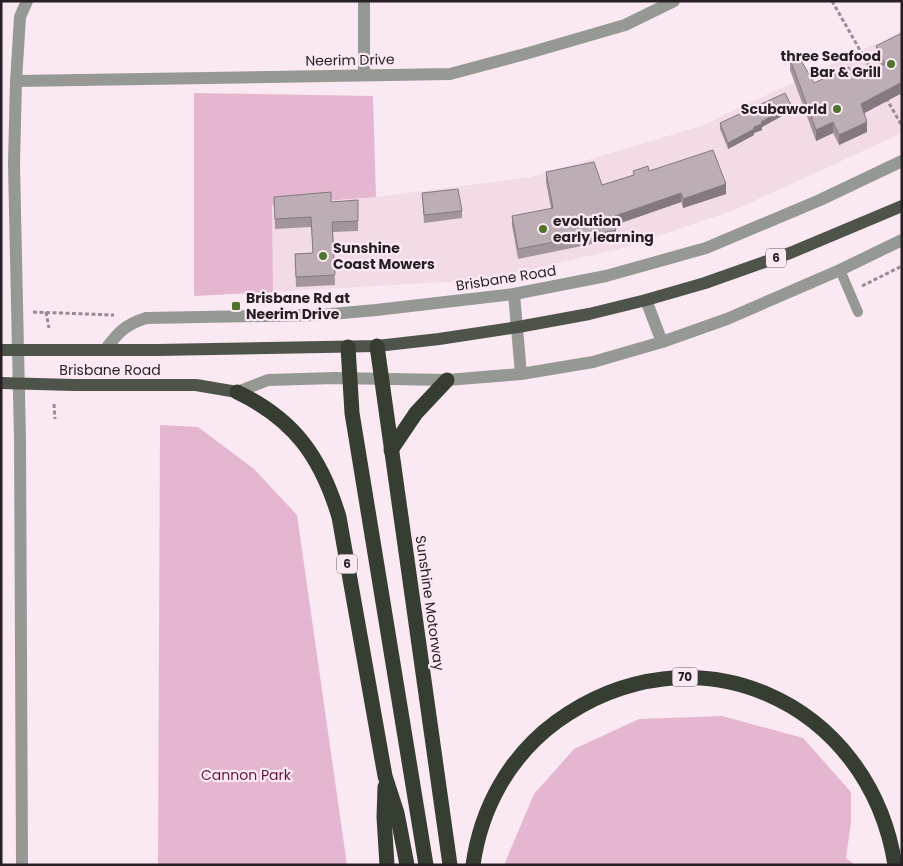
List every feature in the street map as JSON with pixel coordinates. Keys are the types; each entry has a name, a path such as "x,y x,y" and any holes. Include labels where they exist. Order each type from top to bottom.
{"highway":[{"name":"Sunshine Motorway","path":"377,346 450,865"},
{"path":"348,347 352,413 426,865"},
{"path":"392,450 416,413 447,380"},
{"name":"6","path":"237,392 272,412 288,425 314,459 326,479 333,497 339,517 385,776 397,813 407,865"},
{"name":"70","path":"474,865 485,815 500,783 516,759 540,734 568,713 587,702 616,690 645,682 676,677 704,678 742,684 795,708 825,730 847,752 866,780 878,803 892,842 896,865"},
{"path":"385,776 384,817 387,865"}],"main road":[{"name":"Brisbane Road","path":"1,350 377,346 518,327 588,314 646,300 742,271 848,230 902,206"},
{"name":"Brisbane Road","path":"1,383 196,385 237,392"}],"street":[{"path":"22,865 18,350 8,165 20,17 26,1"},
{"path":"364,1 364,74"},
{"name":"Neerim Drive","path":"16,81 450,74 624,25 674,1"},
{"name":"Brisbane Road","path":"104,350 122,329 133,322 146,318 320,315 376,310 514,294 606,276 706,248 820,200 902,161"},
{"path":"237,392 268,380 350,378 447,380 522,374 593,362 662,342 727,319 840,270 902,240"},
{"path":"514,294 522,374"},
{"path":"646,300 662,342"}],"lane":[{"path":"840,270 858,312"}],"path":[{"path":"832,1 874,76"},
{"path":"883,93 902,126"},
{"path":"850,292 902,266"},
{"path":"46,312 49,328"},
{"path":"16,313 97,314"},
{"path":"54,404 54,419"}],"shaded area":[{"path":"902,31 902,133 737,209 626,247 479,280 273,292 272,205 376,197 531,177 701,126"}],"green space":[{"path":"194,93 373,96 376,197 272,205 273,292 194,296"},
{"name":"Cannon Park","path":"160,425 198,427 254,469 297,515 347,865 158,865"},
{"path":"722,716 803,738 851,792 851,822 846,858 855,865 504,865 534,794 574,749 639,719"}],"building":[{"path":"902,33 902,87 900,83 861,104 867,122 839,135 833,122 816,130 790,59 798,55 814,83 849,67 854,78 885,64 876,46"},
{"path":"785,93 791,105 728,143 720,123"},
{"path":"713,150 726,184 683,199 681,193 612,217 616,230 518,249 512,216 553,208 546,172 594,162 602,185 634,175 633,171 648,166 649,171"},
{"path":"458,189 462,211 424,215 422,193"},
{"path":"331,192 331,202 358,200 358,221 332,222 335,275 296,277 295,254 313,253 311,217 275,219 274,197"}],"place":[{"name":"three Seafood Bar & Grill","path":"891,64"},
{"name":"Scubaworld","path":"837,109"},
{"name":"evolution early learning","path":"543,229"},
{"name":"Sunshine Coast Mowers","path":"323,256"},
{"name":"Brisbane Rd at Neerim Drive","path":"236,306"}]}
